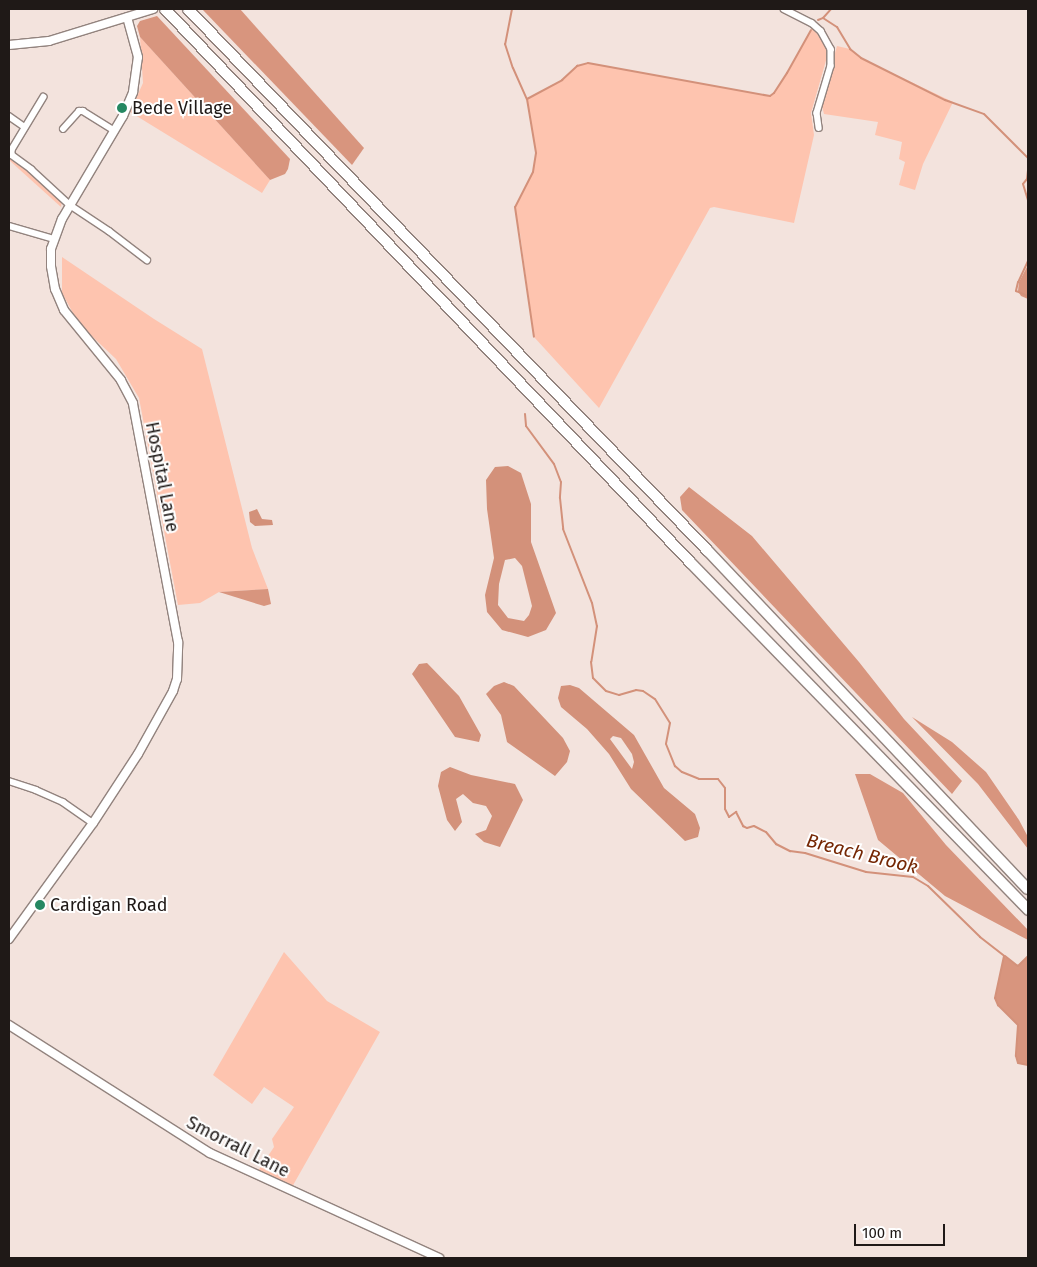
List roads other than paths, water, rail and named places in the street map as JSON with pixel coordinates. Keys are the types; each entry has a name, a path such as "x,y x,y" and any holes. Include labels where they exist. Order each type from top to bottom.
{"highway":[{"path":"165,9 691,563 1028,910"},
{"path":"188,9 708,551 1028,889"}],"street":[{"path":"784,9 812,23 821,30 831,49 831,66 817,113 819,128"},
{"path":"9,45 50,41 150,10"},
{"name":"Hospital Lane","path":"9,939 93,823 138,754 173,691 177,679 178,642 133,403 122,380 72,323 58,300 51,266 54,239 70,205 129,105 137,72 136,45 127,17"},
{"path":"44,97 12,150 12,155 70,205 109,231 147,260"},
{"path":"63,128 79,111 83,110 114,130"},
{"path":"9,116 25,127"},
{"path":"9,226 54,239"},
{"path":"9,781 63,802 93,823"},
{"name":"Smorrall Lane","path":"9,1025 210,1153 439,1258"}],"waterway":[{"name":"Breach Brook","path":"512,9 505,44 527,99 536,153 533,172 515,207 534,337"},
{"path":"823,18 831,9"},
{"path":"818,20 823,18 837,27 850,49 861,58 945,100 984,114 1028,158"},
{"path":"527,99 562,80 577,66 588,63 770,96 787,73 811,30"},
{"path":"1028,170 1027,179 1023,184 1028,200"},
{"path":"1028,261 1016,291 1028,296"},
{"name":"Breach Brook","path":"525,414 526,426 554,464 561,482 560,498 563,529 592,603 597,626 591,662 593,678 606,691 619,695 636,690 643,691 655,699 670,723 666,744 675,766 682,772 699,779 718,779 725,788 725,809 729,817 736,812 743,826 747,828 754,826 766,832 776,844 790,851 805,853 866,872 913,877 928,886 980,937 1004,956 995,998 998,1005 1018,1025 1016,1056 1018,1063 1028,1065"},
{"path":"1005,956 1018,966 1028,956"}],"place":[{"name":"Bede Village","path":"122,108"},
{"name":"Cardigan Road","path":"40,905"}]}
